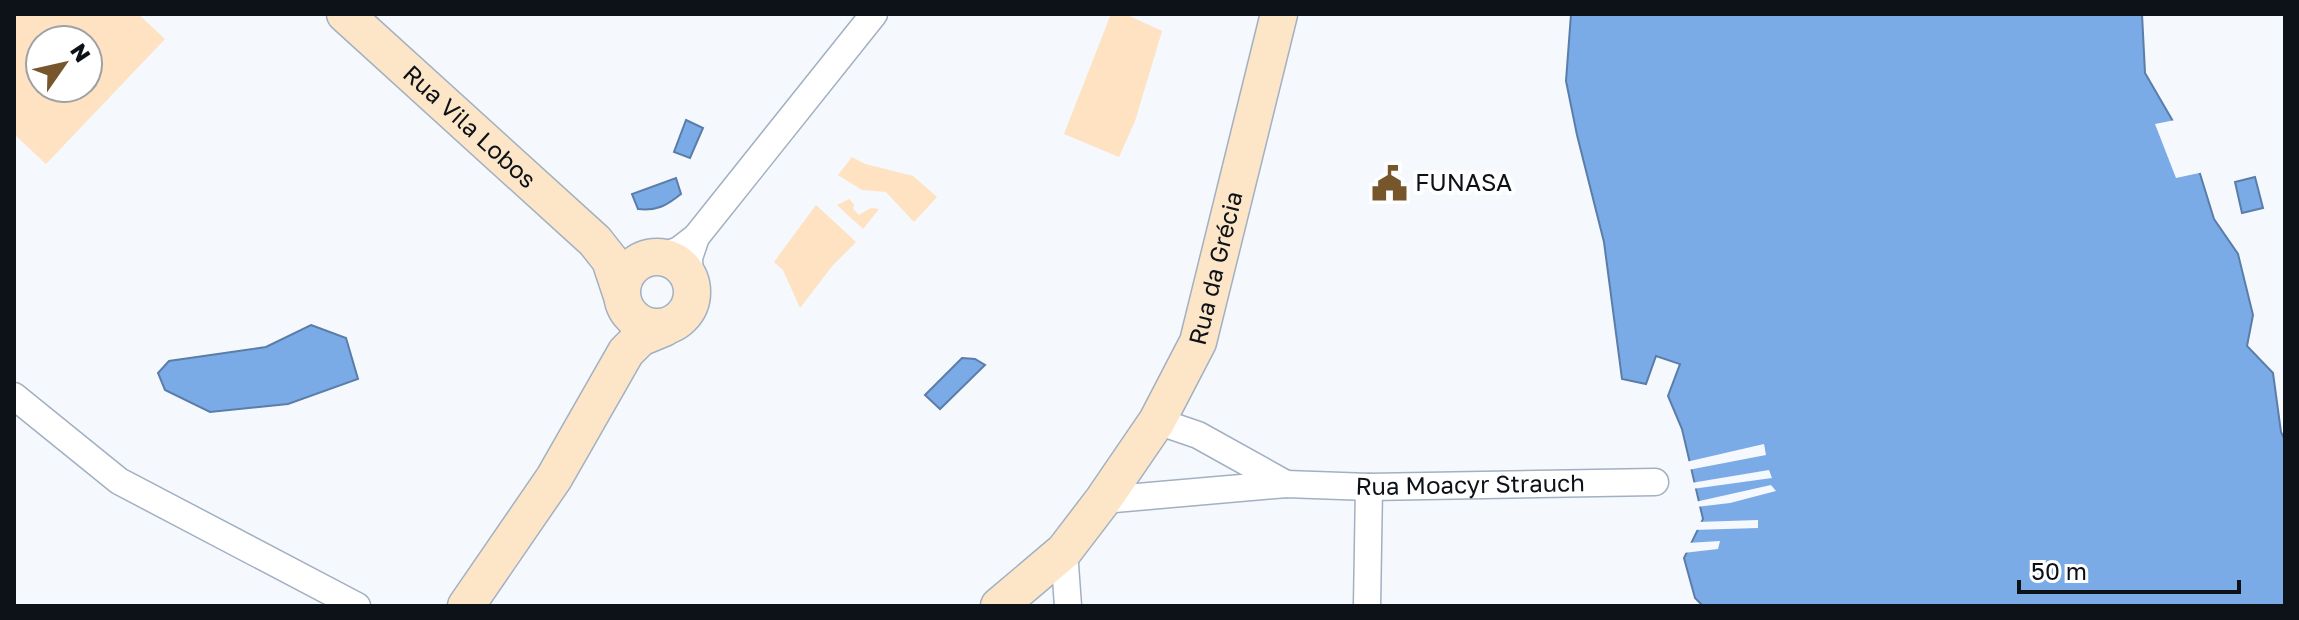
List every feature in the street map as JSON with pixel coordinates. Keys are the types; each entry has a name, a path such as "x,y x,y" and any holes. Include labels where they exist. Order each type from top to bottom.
{"street":[{"name":"Rua Vila Lobos","path":"345,14 595,241 610,260 622,299 630,334 626,352"},
{"path":"664,328 639,324 622,299 623,281 629,270 638,262 679,250 696,237 874,14"},
{"name":"Rua da Grécia","path":"1066,581 1100,504 1157,421 1198,342 1279,14"},
{"path":"466,606 554,478 626,352 640,338 675,323 685,315 692,292 689,258 696,237"},
{"name":"Rua Vila Lobos","path":"595,241 619,254 656,257"},
{"path":"656,257 684,269 690,280"},
{"path":"14,396 119,481 357,606"},
{"name":"Rua Moacyr Strauch","path":"1157,421 1198,435 1286,484"},
{"name":"Rua Moacyr Strauch","path":"1100,504 1286,484 1369,487 1655,482"},
{"path":"1367,606 1369,487"},
{"path":"999,606 1066,581"},
{"path":"1013,606 1066,581"}],"shaded area":[{"path":"14,14 138,14 165,39 104,103 104,24 24,24 24,104 103,104 46,164 14,134"},
{"path":"1111,14 1125,14 1162,31 1135,121 1119,157 1064,134"},
{"path":"852,157 865,164 913,176 937,197 914,222 886,192 862,190 838,175"},
{"path":"849,199 859,215 871,208 879,209 863,229 837,205"},
{"path":"816,205 856,242 833,265 800,308 783,270 774,262"}],"water":[{"path":"1571,14 2142,14 2145,73 2196,161 2214,219 2238,254 2253,315 2247,346 2273,373 2281,432 2285,440 2285,606 1703,606 1695,598 1684,558 1703,519 1682,429 1668,396 1680,364 1656,356 1646,384 1622,379 1604,242 1566,81"},
{"path":"686,120 703,128 690,158 674,152"},
{"path":"2255,177 2263,208 2242,213 2235,182"},
{"path":"676,178 681,194 661,207 638,209 632,194"},
{"path":"311,325 346,338 358,379 288,404 210,412 165,390 158,373 169,361 266,347"},
{"path":"962,358 975,359 985,365 940,409 925,395"}],"pier":[{"path":"2175,120 2200,159 2204,172 2176,178 2155,124"},
{"path":"1764,444 1766,455 1688,470 1686,462"},
{"path":"1769,470 1772,478 1692,489 1691,483"},
{"path":"1771,485 1776,491 1730,503 1696,507 1695,502"},
{"path":"1758,520 1758,528 1693,530 1697,522"},
{"path":"1720,541 1718,549 1683,553 1687,543"}],"place":[{"name":"FUNASA","path":"1389,183"}]}
